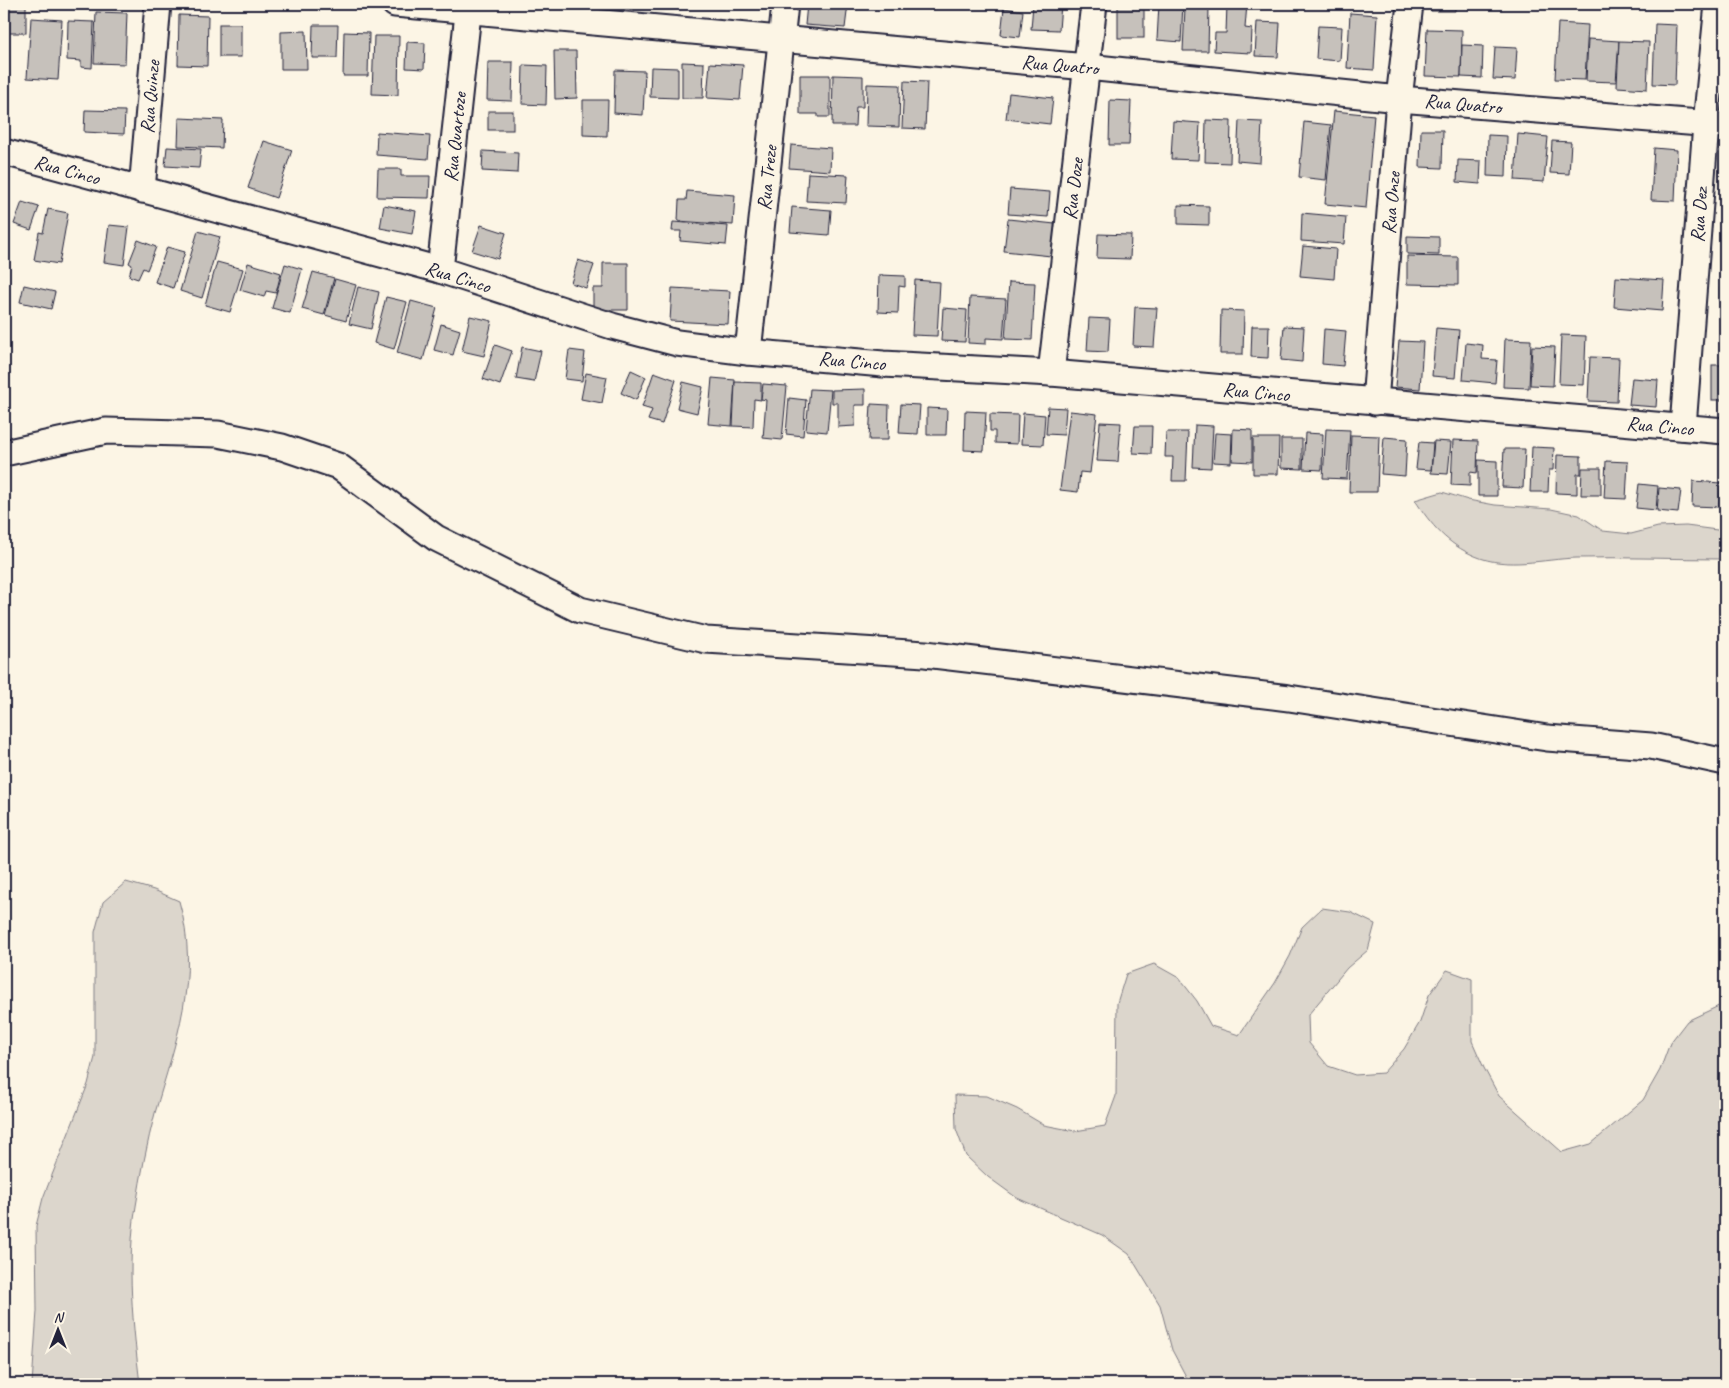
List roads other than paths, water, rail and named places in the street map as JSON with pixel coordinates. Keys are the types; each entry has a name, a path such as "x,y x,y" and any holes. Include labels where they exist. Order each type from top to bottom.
{"street":[{"name":"Rua Quinze","path":"142,190 158,4"},
{"name":"Rua Quatro","path":"395,4 469,7 1399,99 1716,125"},
{"name":"Rua Treze","path":"748,352 785,4"},
{"name":"Rua Doze","path":"1051,373 1094,4"},
{"name":"Rua Onze","path":"1375,402 1399,99 1410,4"},
{"name":"Rua Dez","path":"1683,428 1716,125 1718,4"},
{"name":"Rua Quartoze","path":"440,270 469,7"},
{"name":"Rua Cinco","path":"4,152 440,270 640,334 677,343 748,352 883,364 1051,373 1725,431"},
{"path":"4,453 106,431 218,434 282,447 338,466 436,538 580,610 706,640 935,655 1289,698 1547,738 1651,746 1725,762"}]}
